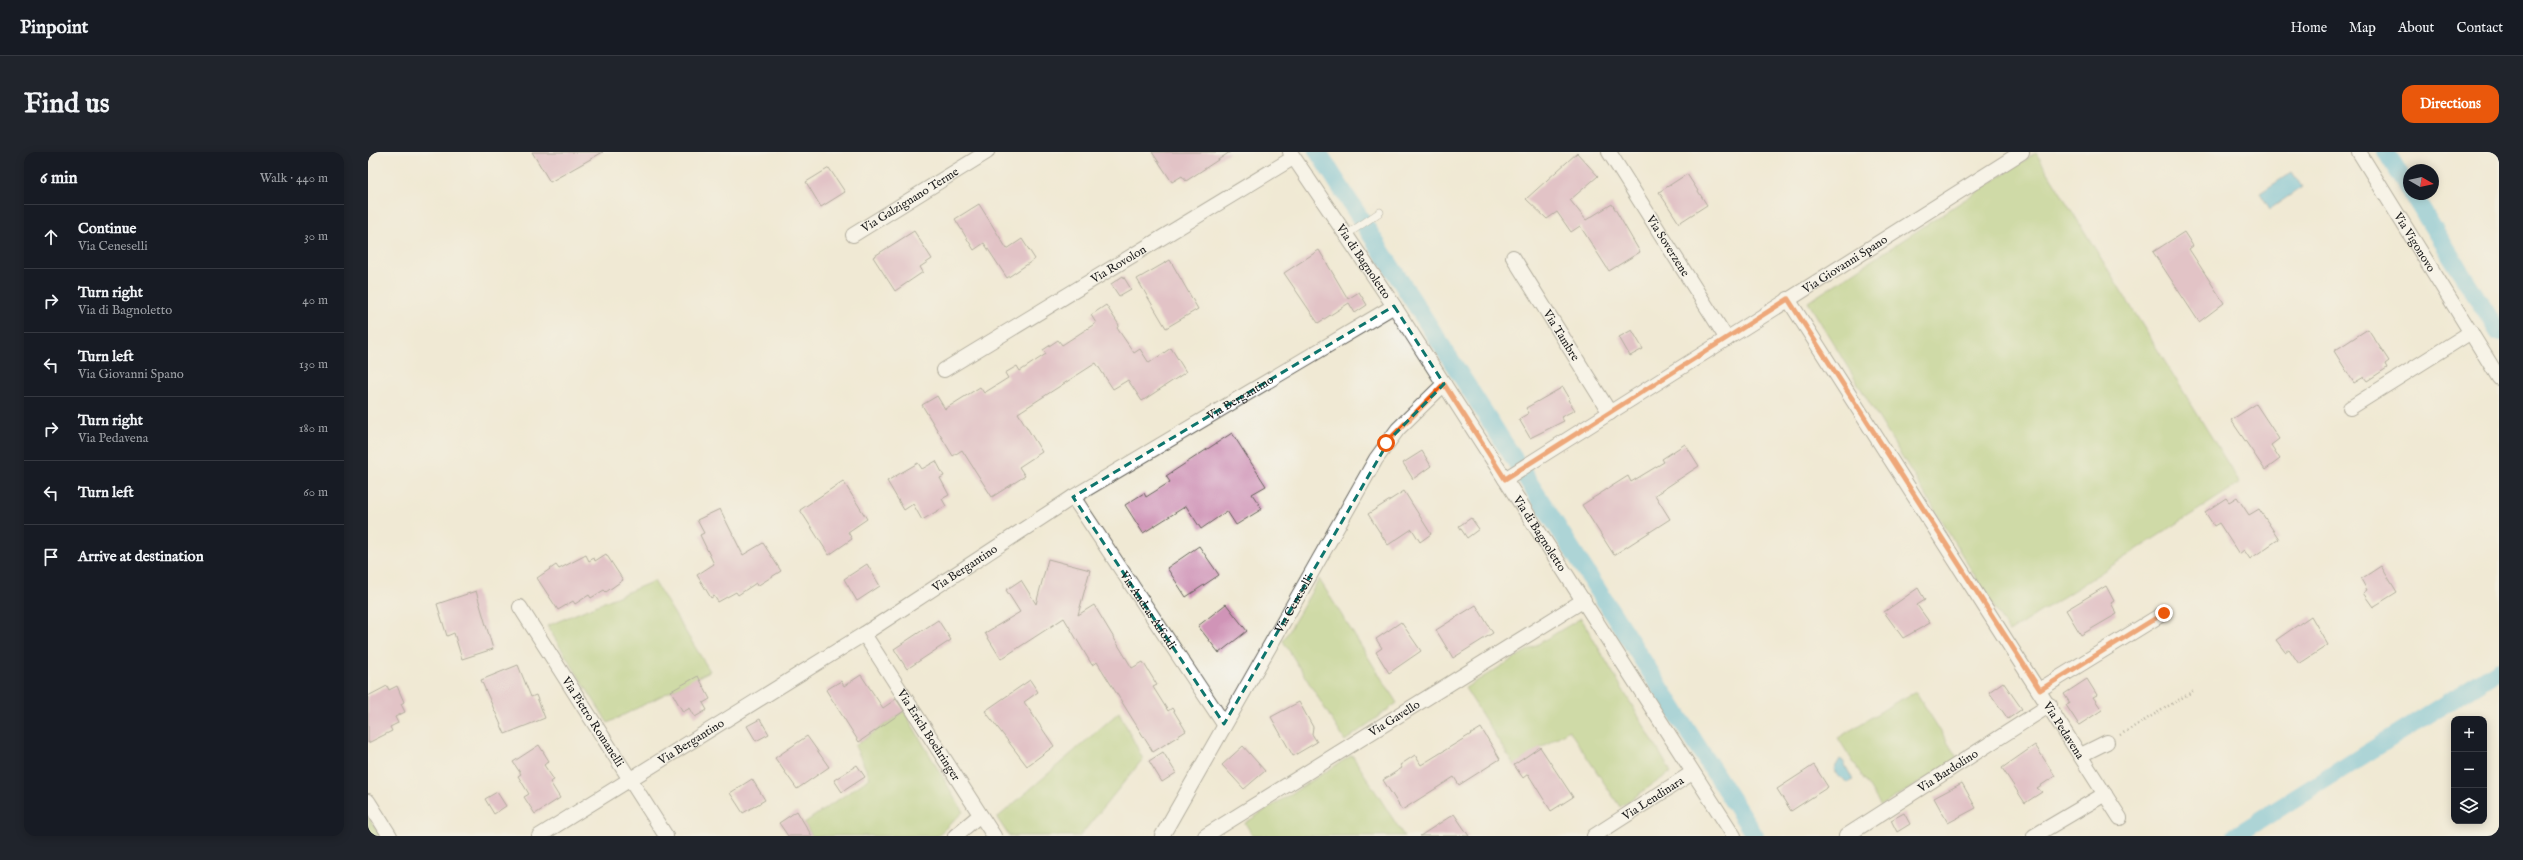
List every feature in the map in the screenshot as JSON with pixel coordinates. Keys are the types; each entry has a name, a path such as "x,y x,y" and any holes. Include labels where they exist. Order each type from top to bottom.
{"street":[{"name":"Via Galzignano Terme","path":"853,236 987,152"},
{"name":"Via Soverzene","path":"1609,152 1727,339"},
{"name":"Via Giovanni Spano","path":"1510,476 2022,152"},
{"name":"Via Vigonovo","path":"2358,152 2499,378"},
{"name":"Via di Bagnoletto","path":"1291,155 1351,232 1394,306 1444,384 1510,476 1584,600 1692,773 1734,836"},
{"name":"Via Rovolon","path":"944,370 1291,155"},
{"name":"Via Tambre","path":"1513,258 1610,413"},
{"name":"Via Pedavena","path":"1788,299 2050,705 2120,818"},
{"name":"Via Bergantino","path":"539,836 864,634 1073,497 1394,306"},
{"path":"2350,408 2471,332"},
{"name":"Via Ceneselli","path":"1162,836 1224,724 1376,459 1398,429 1444,384"},
{"name":"Via Andras Alfoldi","path":"1073,497 1224,724"},
{"name":"Via Gavello","path":"1205,836 1584,600"},
{"name":"Via Pietro Romanelli","path":"520,607 666,836"},
{"path":"2040,690 2164,613"},
{"name":"Via Erich Boehringer","path":"864,634 994,836"},
{"name":"Via Bardolino","path":"1846,836 2050,705"},
{"path":"2081,755 2107,742"},
{"name":"Via Lendinara","path":"1594,836 1692,773"},
{"path":"2034,836 2105,794"},
{"path":"368,801 390,836"},
{"path":"955,836 980,815"}],"lane":[{"path":"1351,232 1380,212"}],"path":[{"path":"2107,742 2195,690"}],"highlighted area":[{"path":"1394,306 1444,384 1390,439 1224,724 1073,497"}],"green space":[{"path":"2036,153 2240,483 2009,632 1808,302"},
{"path":"1319,579 1397,703 1345,741 1283,641"},
{"path":"654,581 710,671 608,723 547,626"},
{"path":"1581,618 1671,772 1620,807 1569,730 1514,765 1465,688"},
{"path":"1916,692 1958,759 1881,806 1838,738 1896,702"},
{"path":"904,711 963,812 937,836 812,836 804,823 870,778 855,746"},
{"path":"1119,712 1143,759 1080,836 1009,836 997,818"},
{"path":"1352,755 1404,836 1253,836 1245,823"},
{"path":"368,816 380,836 368,836"}],"water":[{"path":"2292,172 2302,187 2270,209 2260,193"},
{"path":"1840,759 1843,761 1853,780 1848,783 1836,774 1834,769"}],"building":[{"path":"532,152 603,152 550,182"},
{"path":"1152,152 1230,152 1186,181 1182,176 1172,182"},
{"path":"1577,153 1598,176 1570,200 1586,220 1612,204 1640,252 1609,271 1580,226 1571,232 1557,212 1547,219 1526,199"},
{"path":"829,168 845,192 821,207 806,182"},
{"path":"1687,174 1707,205 1679,223 1659,192"},
{"path":"979,204 1007,249 1022,239 1035,259 1007,278 984,243 974,250 955,219"},
{"path":"914,231 932,259 920,267 923,272 895,291 873,257"},
{"path":"2184,232 2193,246 2189,249 2224,303 2199,322 2153,252"},
{"path":"1319,250 1348,299 1359,292 1367,305 1355,313 1349,303 1318,323 1284,273"},
{"path":"1170,260 1198,309 1166,328 1137,279"},
{"path":"1123,276 1131,289 1119,296 1111,284"},
{"path":"1106,305 1119,325 1117,328 1134,353 1140,349 1149,363 1171,348 1186,372 1142,401 1128,380 1113,389 1096,363 1018,413 1042,452 1019,467 1025,476 992,497 962,450 953,456 922,405 937,396 945,409 980,387 984,393 1008,378 1005,373 1017,366 1020,371 1046,354 1043,350 1058,340 1062,345 1096,323 1091,315"},
{"path":"2368,329 2389,361 2385,364 2387,368 2367,381 2364,377 2354,383 2334,351"},
{"path":"1632,330 1643,349 1630,356 1619,337"},
{"path":"1563,387 1570,399 1568,400 1575,410 1561,417 1564,421 1530,438 1519,419 1529,413 1526,408"},
{"path":"2256,404 2279,439 2271,445 2280,459 2265,470 2231,420"},
{"path":"1232,433 1266,486 1252,494 1262,509 1236,525 1227,511 1201,529 1186,506 1143,533 1125,505 1144,493 1146,497 1170,482 1166,476"},
{"path":"1685,444 1699,466 1655,495 1670,519 1614,555 1582,505 1628,476 1631,482 1664,462 1662,459"},
{"path":"1422,451 1431,466 1413,479 1403,463"},
{"path":"936,461 944,476 940,478 949,495 942,499 946,506 922,520 913,504 904,510 887,481 918,463 922,469"},
{"path":"843,481 867,519 848,532 852,539 829,555 800,510"},
{"path":"1404,491 1431,534 1420,542 1412,529 1388,545 1368,514"},
{"path":"2237,497 2249,515 2259,509 2279,539 2250,559 2244,550 2239,554 2219,523 2214,526 2205,512 2226,498 2229,502"},
{"path":"720,509 743,555 763,543 781,571 757,586 756,583 738,595 736,592 718,602 714,596 711,598 697,575 714,564 700,535 704,533 697,520"},
{"path":"1471,518 1479,529 1467,538 1459,526"},
{"path":"1199,546 1219,575 1186,597 1167,568"},
{"path":"606,554 623,580 606,592 604,590 591,598 589,595 575,604 573,601 558,610 537,578 556,565 559,569 586,555 589,561 594,558 595,561"},
{"path":"1048,559 1090,570 1078,615 1094,605 1132,668 1143,662 1157,685 1153,687 1168,711 1172,708 1186,731 1153,752 1097,662 1092,665 1064,618 1001,659 985,633 1020,612 1006,590 1021,580 1036,604"},
{"path":"867,564 880,586 857,601 844,579"},
{"path":"2381,566 2397,592 2373,607 2363,593 2367,590 2361,579"},
{"path":"2106,586 2114,601 2111,603 2117,614 2081,635 2066,610"},
{"path":"1918,588 1925,600 1917,605 1930,623 1903,638 1884,612"},
{"path":"476,591 493,649 462,659 454,633 447,636 437,604"},
{"path":"1226,604 1247,631 1219,653 1198,626"},
{"path":"1476,605 1493,633 1453,658 1436,630"},
{"path":"2311,616 2328,645 2299,664 2289,649 2285,652 2276,640"},
{"path":"938,620 951,640 907,669 894,649"},
{"path":"1401,622 1421,651 1389,673 1376,652 1382,648 1376,639"},
{"path":"518,665 531,697 536,695 545,718 505,734 481,680"},
{"path":"861,675 883,708 896,699 904,711 859,742 826,690 841,681 844,686"},
{"path":"698,676 710,699 703,703 707,710 695,717 690,708 683,712 671,691"},
{"path":"2087,679 2097,695 2093,697 2102,710 2079,725 2066,705 2070,703 2064,694"},
{"path":"1030,680 1038,692 1024,702 1054,746 1027,766 985,711"},
{"path":"2003,682 2022,709 2008,719 1989,692"},
{"path":"387,686 389,690 397,686 404,702 401,704 405,712 395,717 398,723 390,727 392,731 368,743 368,696"},
{"path":"1299,702 1313,727 1312,734 1317,742 1293,756 1271,717"},
{"path":"760,719 769,734 756,741 747,726"},
{"path":"1481,728 1500,759 1459,785 1454,777 1402,810 1383,780 1402,768 1400,765 1415,755 1421,765"},
{"path":"807,736 829,767 797,789 775,758"},
{"path":"539,745 549,761 544,765 554,780 550,782 560,798 535,814 524,797 529,794 518,776 521,774 513,762"},
{"path":"2035,745 2055,776 2037,788 2042,792 2025,803 2002,768"},
{"path":"1243,746 1265,771 1244,789 1222,765"},
{"path":"1540,747 1573,797 1551,811 1528,774 1523,778 1514,765"},
{"path":"1163,752 1176,773 1162,782 1149,761"},
{"path":"857,765 865,777 842,792 834,780"},
{"path":"1814,765 1828,787 1791,811 1777,789"},
{"path":"752,779 765,800 743,813 730,793"},
{"path":"1962,783 1976,808 1948,823 1934,798"},
{"path":"497,792 506,806 494,814 485,799"},
{"path":"797,811 812,836 788,836 779,823"},
{"path":"1904,813 1910,824 1897,832 1891,820"},
{"path":"1454,814 1469,836 1420,836"}],"waterway":[{"path":"1318,152 1755,836"},
{"path":"2386,152 2403,179"},
{"path":"2416,200 2499,333"},
{"path":"2235,836 2499,670"}],"route":[{"path":"1386,443 1398,429 1444,384 1505,479 1788,299 2040,690 2164,613"}]}
